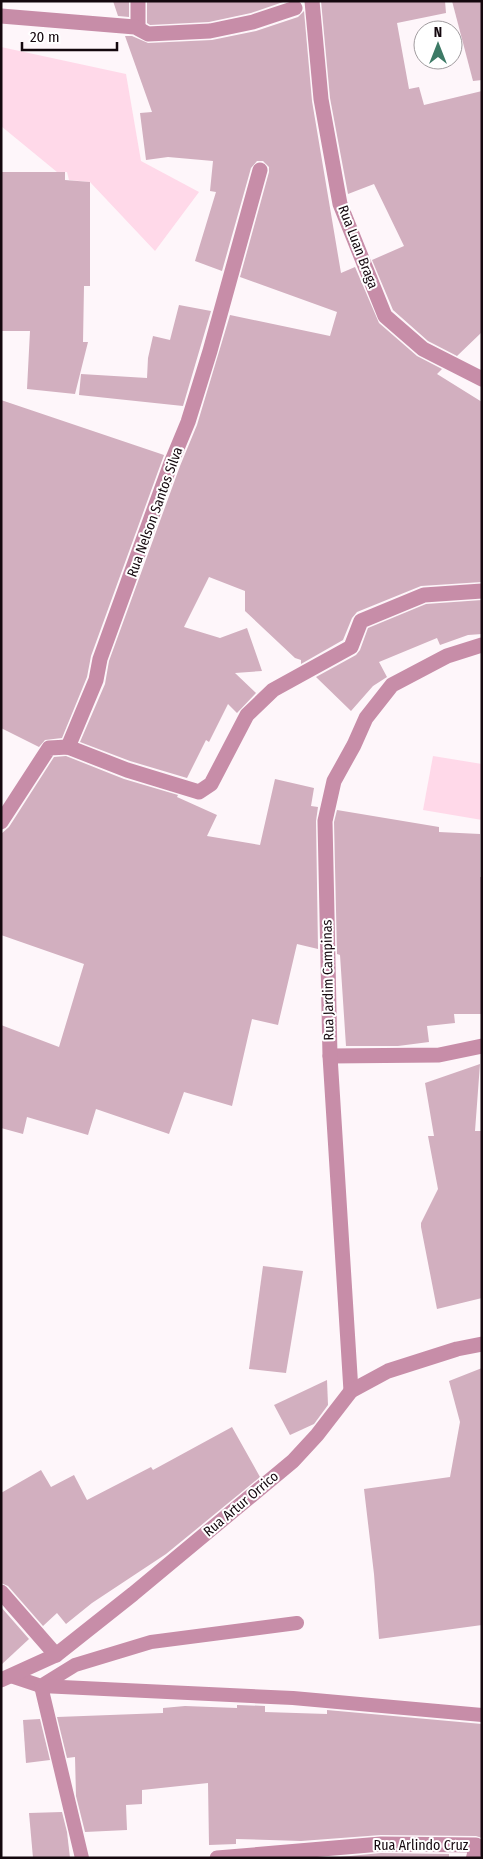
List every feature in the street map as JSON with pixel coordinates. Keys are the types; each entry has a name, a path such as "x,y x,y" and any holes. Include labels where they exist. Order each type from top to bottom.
{"street":[{"path":"138,1 138,28"},
{"name":"Rua Luan Braga","path":"312,1 321,99 340,204 385,316 423,349 482,379"},
{"path":"1,16 138,28 148,34 210,31 253,22 295,8"},
{"name":"Rua Nelson Santos Silva","path":"68,748 96,680 100,659 171,463 188,422 210,351 260,170"},
{"path":"1,822 48,748 68,748 127,770 199,792 211,784 247,715 273,690 351,647 361,621 424,595 482,591"},
{"name":"Rua Jardim Campinas","path":"351,1391 330,1056 325,821 334,781 354,745 366,718 392,685 447,656 482,645"},
{"path":"330,1056 439,1055 482,1046"},
{"name":"Rua Artur Orrico","path":"6,1678 56,1655 133,1594 293,1461 317,1435 351,1391 388,1371 457,1349 482,1344"},
{"path":"1,1592 56,1655"},
{"name":"Rua Arlindo Cruz","path":"217,1858 381,1844 474,1851"}],"lane":[{"path":"41,1686 76,1665 151,1642 297,1623"},
{"path":"6,1678 41,1686 293,1698 482,1715"},
{"path":"41,1686 82,1858"}],"shaded area":[{"path":"1,47 126,74 141,161 199,192 155,251 90,182 69,180 67,172 57,172 1,126"},
{"path":"433,756 482,764 482,820 423,810"}],"building":[{"path":"113,1 129,1 129,17 118,16"},
{"path":"147,1 286,1 251,13 209,22 150,25 147,23"},
{"path":"321,1 445,1 446,13 397,23 409,89 419,87 424,105 482,91 482,332 457,356 428,341 393,310 372,260 404,246 374,184 348,194 330,98"},
{"path":"452,1 482,1 482,80 473,81 463,43 463,20 457,20"},
{"path":"304,11 312,101 341,273 355,267 379,323 417,356 442,369 437,374 482,402 482,582 421,586 357,612 352,618 343,640 301,664 301,660 295,658 245,611 245,591 209,577 184,627 220,638 247,628 262,671 235,673 256,693 237,713 228,704 209,742 206,740 187,778 130,761 80,742 105,684 109,661 180,466 197,425 230,315 330,336 337,312 240,277 269,172 269,167 263,161 257,161 251,168 222,271 195,261 216,192 210,191 213,161 168,157 146,160 140,113 152,112 125,36 132,36 148,43 212,40 256,31 298,17"},
{"path":"1,172 65,172 65,180 90,182 90,286 84,286 83,342 88,342 75,394 27,389 30,331 1,331"},
{"path":"179,305 211,311 183,406 79,395 81,374 147,378 148,358 153,336 170,340"},
{"path":"1,400 164,455 91,656 87,677 62,738 45,740 39,747 1,728"},
{"path":"482,600 482,634 468,635 440,645 437,638 379,662 387,677 373,686 351,711 316,677 356,655 360,650 368,628 426,604"},
{"path":"66,756 124,779 178,795 177,797 217,815 207,836 260,845 275,779 314,788 311,806 318,807 316,821 318,949 297,944 278,1025 252,1019 232,1106 184,1092 169,1134 96,1109 88,1135 27,1117 23,1134 1,1128 1,1025 59,1047 84,964 1,935 1,834 9,827 54,757"},
{"path":"337,810 439,827 439,832 480,834 480,877 482,877 482,1014 454,1014 455,1023 427,1026 429,1042 398,1046 346,1046 340,955 337,954 334,822"},
{"path":"480,1064 475,1131 482,1131 482,1298 437,1309 421,1227 421,1223 438,1189 428,1136 434,1136 425,1083"},
{"path":"263,1266 303,1271 286,1373 249,1369"},
{"path":"482,1368 482,1625 379,1639 364,1489 450,1477 460,1422 449,1381"},
{"path":"327,1380 328,1405 314,1424 290,1435 274,1405"},
{"path":"232,1427 260,1477 166,1554 92,1603 66,1624 57,1613 43,1626 8,1586 1,1583 1,1493 41,1470 51,1487 74,1475 87,1500 151,1467 153,1470"},
{"path":"1,1607 29,1639 1,1665"},
{"path":"237,1705 265,1706 265,1712 327,1714 327,1710 482,1724 482,1838 476,1836 381,1835 301,1841 236,1839 236,1844 209,1845 208,1783 142,1790 142,1804 126,1805 127,1830 85,1832 76,1796 75,1757 67,1758 57,1717 163,1713 163,1708 185,1706 237,1708"},
{"path":"40,1719 50,1760 26,1763 23,1720"},
{"path":"62,1812 70,1858 33,1858 29,1813"},
{"path":"381,1853 449,1854 449,1858 330,1858"}]}
